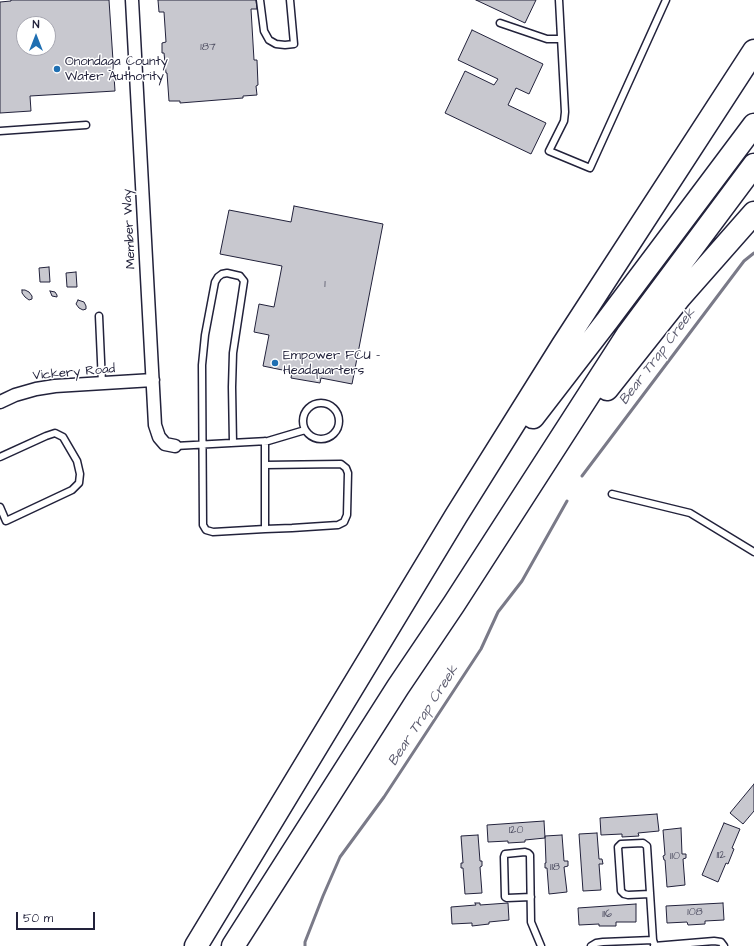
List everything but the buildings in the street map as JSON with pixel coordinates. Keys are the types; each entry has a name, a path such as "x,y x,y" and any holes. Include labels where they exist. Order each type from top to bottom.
{"highway":[{"path":"196,946 456,516 563,345 754,51"},
{"path":"456,516 607,321 754,125"},
{"path":"233,946 398,687 454,604 628,334 754,164"},
{"path":"532,482 680,297 754,213"}],"street":[{"name":"Member Way","path":"132,0 155,425 159,437 166,444 175,446"},
{"name":"Vickery Road","path":"0,402 15,395 36,389 55,386 153,380"}],"lane":[{"path":"260,0 264,31 269,40 276,44 294,44 290,0"},
{"path":"559,0 565,112 564,121 549,151 590,168 666,0"},
{"path":"500,23 547,39 561,39"},
{"path":"0,132 86,125"},
{"path":"233,443 233,353 244,281 240,276 227,273 222,274 215,282 205,335 202,365 204,525 206,530 213,532 338,525 344,522 346,515 348,473 346,468 341,464 265,465"},
{"path":"99,316 102,383"},
{"path":"326,403 332,406 337,412 340,419 339,426 336,433 330,438 323,440 316,439 309,436 305,430 302,424 303,416 306,410 312,405 326,403"},
{"path":"175,446 265,441 305,430"},
{"path":"0,458 22,446 55,433 63,437 77,461 80,474 78,483 72,490 3,522 0,507"},
{"path":"265,441 265,529"},
{"path":"612,494 690,513 754,552"},
{"path":"650,894 628,895 621,891 618,847 621,844 643,843 647,846 654,944"},
{"path":"531,897 505,897 505,854 525,852 530,855 531,897 531,922 541,946"},
{"path":"591,946 596,943 603,942 654,944 714,941 721,942 724,946"}],"waterway":[{"name":"Bear Trap Creek","path":"582,476 744,261 754,253"},
{"name":"Bear Trap Creek","path":"305,946 305,942 323,896 340,857 384,797 481,649 498,612 522,581 567,501"}],"place":[{"name":"Onondaga County Water Authority","path":"57,69"},
{"name":"Empower FCU - Headquarters","path":"275,363"}]}
